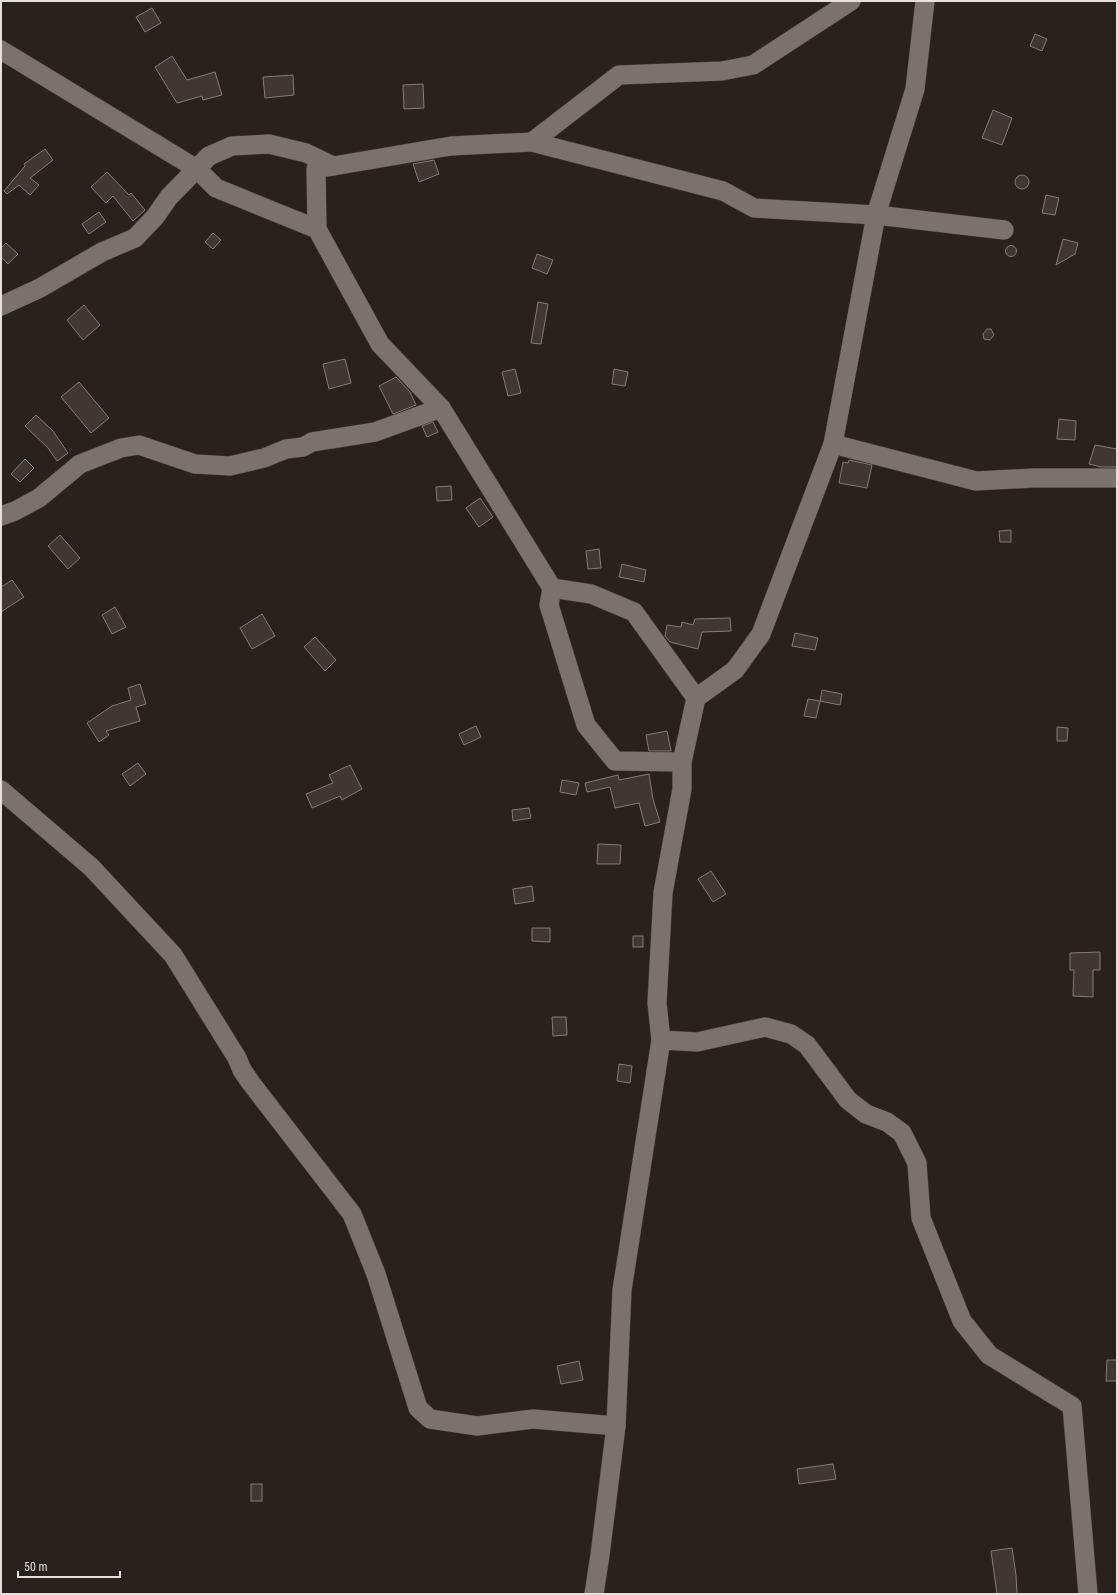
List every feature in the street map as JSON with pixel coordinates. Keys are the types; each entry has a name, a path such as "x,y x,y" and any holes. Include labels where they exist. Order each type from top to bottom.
{"street":[{"path":"532,142 619,75 722,71 753,65 851,1"},
{"path":"594,1594 616,1426 622,1290 661,1040 657,1003 663,893 682,789 682,762 696,698 734,670 761,634 833,444 876,215 915,90 925,1"},
{"path":"1,50 197,169 216,188 317,229"},
{"path":"682,762 615,761 586,725 549,605 552,588 441,408 380,344 317,229 316,169 451,146 532,142 722,191 754,208 876,215 1004,230"},
{"path":"1,306 40,288 102,252 134,238 155,216 169,197 209,156 232,146 269,144 306,153 333,166"},
{"path":"1,516 15,511 39,498 80,464 121,448 139,446 195,464 230,466 264,458 286,449 303,447 312,442 375,432 441,408"},
{"path":"833,444 976,481 1034,478 1117,478"},
{"path":"552,588 591,594 634,612 696,698"},
{"path":"1,790 91,867 173,955 237,1058 250,1083 352,1214 376,1274 418,1408 430,1419 477,1426 533,1418 616,1426"},
{"path":"661,1040 697,1042 765,1027 791,1034 807,1045 848,1100 866,1114 888,1122 902,1133 917,1163 921,1218 962,1321 989,1355 1072,1406 1088,1594"}],"building":[{"path":"152,8 161,23 145,32 136,17"},
{"path":"1035,34 1047,39 1042,51 1030,46"},
{"path":"172,56 187,80 215,72 222,95 203,100 202,96 177,103 155,67"},
{"path":"293,75 294,95 265,98 263,77"},
{"path":"423,84 424,108 404,109 403,85"},
{"path":"993,110 1012,118 1002,145 982,138"},
{"path":"45,149 53,160 30,178 39,185 30,195 19,185 7,194 4,191 25,166 24,164"},
{"path":"434,160 439,174 419,182 413,164"},
{"path":"107,172 129,195 131,193 145,210 133,221 113,196 106,203 91,187"},
{"path":"1022,175 1027,177 1029,182 1027,187 1022,189 1017,187 1015,182 1017,177"},
{"path":"1046,195 1059,198 1055,215 1042,213"},
{"path":"99,212 106,222 89,234 82,224"},
{"path":"213,233 221,240 213,249 205,242"},
{"path":"1063,239 1078,243 1075,254 1056,265"},
{"path":"6,243 18,254 8,264 1,257 1,248"},
{"path":"1011,245 1015,247 1017,251 1015,255 1011,257 1007,255 1005,251 1007,247"},
{"path":"537,254 553,260 547,274 532,268"},
{"path":"538,302 548,304 541,344 531,343"},
{"path":"84,305 100,325 83,340 67,320"},
{"path":"987,329 991,329 994,335 990,340 984,339 983,334"},
{"path":"345,359 351,383 329,389 323,364"},
{"path":"515,369 521,393 508,396 502,372"},
{"path":"614,369 628,372 625,386 612,384"},
{"path":"396,377 410,392 416,405 393,414 379,386"},
{"path":"79,382 109,418 91,433 61,397"},
{"path":"36,415 53,431 68,453 57,461 48,448 25,426"},
{"path":"1059,419 1076,421 1075,440 1057,439"},
{"path":"433,422 438,432 427,437 422,426"},
{"path":"1095,445 1117,449 1117,467 1101,467 1089,464"},
{"path":"25,459 34,468 20,482 11,474"},
{"path":"849,460 872,465 867,488 839,483 843,462 848,463"},
{"path":"451,486 452,500 437,501 436,487"},
{"path":"480,498 493,517 479,527 466,508"},
{"path":"1011,530 1011,542 1000,542 999,531"},
{"path":"60,535 80,558 68,569 48,546"},
{"path":"599,549 601,568 588,569 586,551"},
{"path":"622,564 646,570 644,582 619,577"},
{"path":"12,580 24,597 1,612 1,587"},
{"path":"115,607 126,627 112,634 102,615"},
{"path":"262,614 275,636 252,649 240,628"},
{"path":"730,618 731,631 702,632 698,649 670,642 665,636 667,625 681,627 682,622 693,625 695,619"},
{"path":"795,633 818,638 815,650 792,646"},
{"path":"315,637 336,660 325,671 304,647"},
{"path":"140,684 146,704 136,707 140,721 106,731 109,735 99,742 87,723 112,706 131,700 128,688"},
{"path":"822,690 842,694 840,705 820,701"},
{"path":"808,699 820,701 816,718 804,716"},
{"path":"476,726 481,737 464,745 459,734"},
{"path":"1057,727 1068,728 1067,741 1057,741"},
{"path":"667,731 671,751 649,751 646,735"},
{"path":"138,763 146,774 130,786 122,774"},
{"path":"350,765 362,789 342,800 340,796 312,808 306,794 333,783 329,775"},
{"path":"649,774 653,799 660,822 645,826 639,803 615,808 610,787 587,792 585,783 618,775 619,780"},
{"path":"562,780 579,783 576,795 560,792"},
{"path":"529,808 531,818 513,821 512,810"},
{"path":"598,844 621,845 620,864 597,864"},
{"path":"711,871 726,894 713,902 698,879"},
{"path":"532,886 534,901 515,904 513,889"},
{"path":"532,928 550,928 550,942 532,941"},
{"path":"633,936 643,936 643,947 633,947"},
{"path":"1100,952 1100,970 1093,970 1093,997 1073,996 1074,970 1070,970 1070,953"},
{"path":"552,1017 566,1017 567,1035 553,1036"},
{"path":"619,1064 632,1066 630,1083 617,1081"},
{"path":"1107,1360 1117,1360 1117,1381 1106,1381"},
{"path":"579,1361 583,1380 561,1384 557,1366"},
{"path":"833,1464 836,1479 799,1484 797,1469"},
{"path":"251,1484 262,1484 262,1501 251,1501"},
{"path":"1012,1548 1017,1594 997,1594 991,1551"}]}
